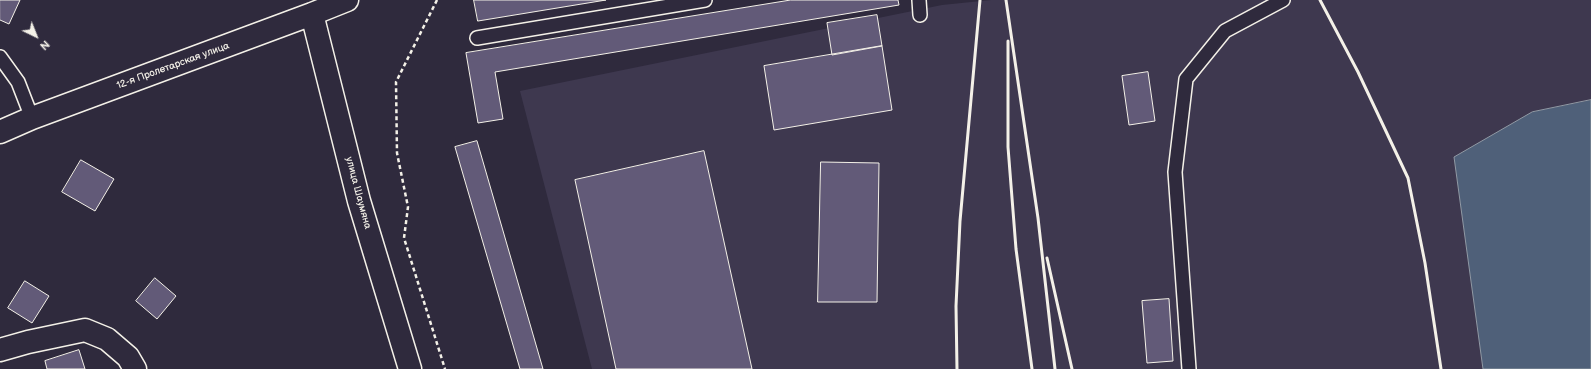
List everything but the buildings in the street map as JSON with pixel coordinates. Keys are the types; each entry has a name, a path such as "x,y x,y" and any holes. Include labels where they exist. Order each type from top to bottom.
{"main road":[{"name":"12-я Пролетарская улица","path":"0,132 310,7 347,0"},
{"name":"улица Шаумяна","path":"310,7 359,201 410,369"},
{"path":"0,350 28,342 85,330 107,339 128,357 135,369"}],"lane":[{"path":"477,38 705,0"},
{"path":"919,0 920,15"},
{"path":"1189,369 1175,172 1186,79 1225,31 1283,0"},
{"path":"0,58 18,82 32,118"}],"path":[{"path":"437,0 396,82 397,153 408,207 404,238 445,369"}],"shaded area":[{"path":"991,0 1591,0 1591,100 1532,112 1454,157 1483,369 592,369 520,91 942,5"}],"water":[{"path":"1591,100 1591,369 1483,369 1454,157 1532,112"}],"railway":[{"path":"957,369 956,306 960,221 980,0"},
{"path":"1006,0 1038,218 1055,369"},
{"path":"1320,0 1358,72 1408,178 1425,263 1441,369"},
{"path":"1008,41 1008,147 1016,249 1032,369"},
{"path":"1047,258 1072,369"}]}
